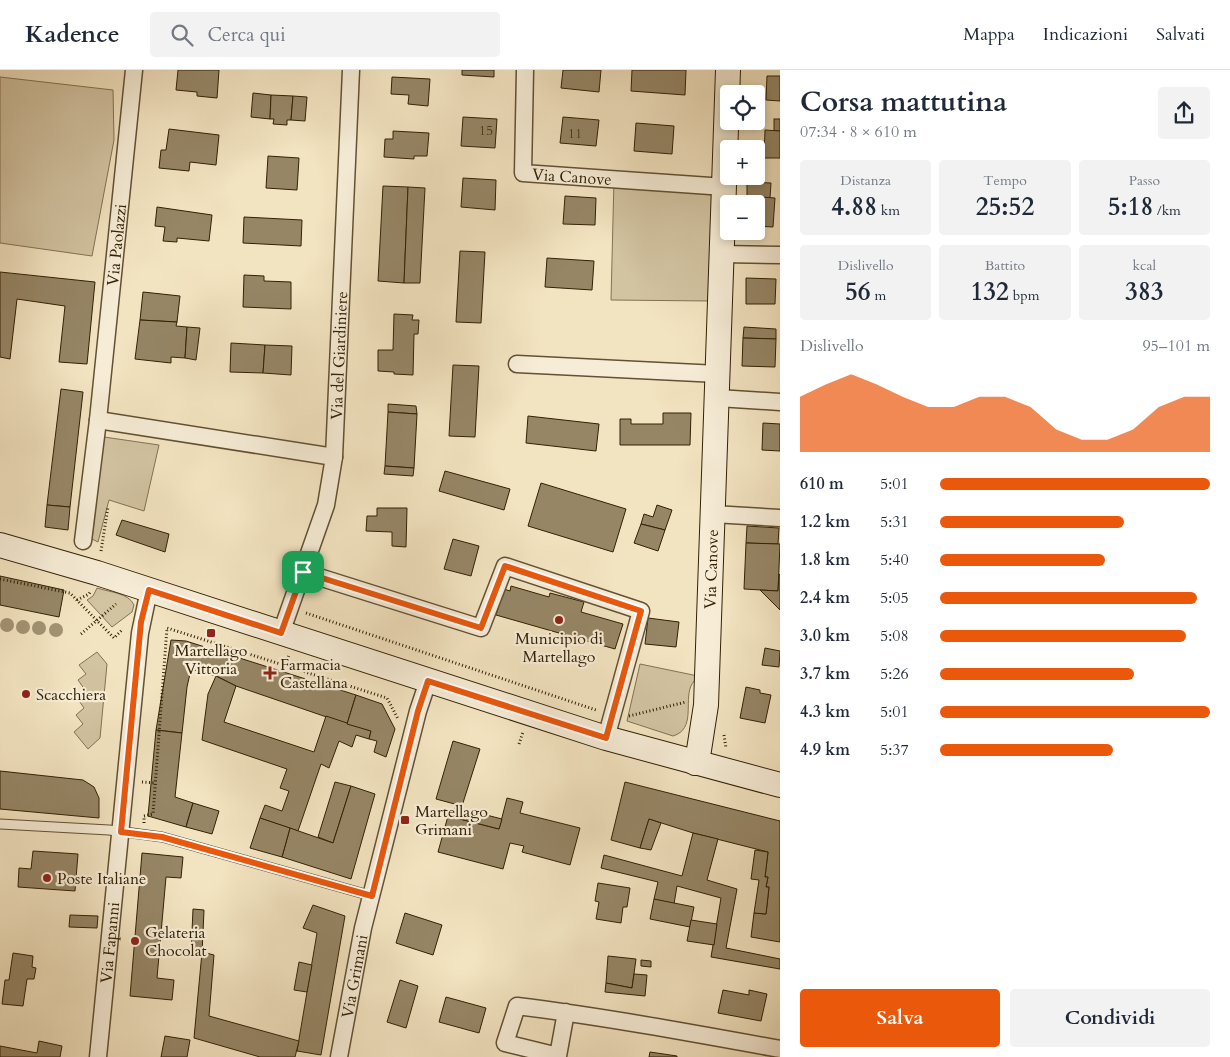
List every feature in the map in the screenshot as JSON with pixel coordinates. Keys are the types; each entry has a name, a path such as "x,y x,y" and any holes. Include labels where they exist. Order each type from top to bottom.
{"street":[{"name":"Via Paolazzi","path":"83,541 98,420 134,70"},
{"name":"Via del Giardiniere","path":"286,643 303,572 326,504 334,457 351,70"},
{"name":"Via Canove","path":"525,70 523,173 725,186"},
{"name":"Via Canove","path":"695,763 699,750 706,705 728,70"},
{"path":"722,254 780,255"},
{"path":"517,364 718,374"},
{"path":"718,398 780,402"},
{"path":"98,420 334,457"},
{"path":"713,514 780,518"},
{"path":"0,545 149,590 286,643 428,681 606,738 780,785"},
{"path":"303,572 481,628 505,566 641,611 606,738"},
{"name":"Via Fapanni","path":"98,1057 141,622 149,590"},
{"name":"Via Grimani","path":"339,1057 363,928 418,711 428,681"},
{"path":"566,1012 651,1025 780,1049"}],"lane":[{"path":"0,824 121,832 162,837 372,896"}],"path":[{"path":"101,551 108,507"},
{"path":"0,579 70,593 114,638 126,626"},
{"path":"77,600 89,594 94,586"},
{"path":"81,634 116,604"},
{"path":"306,614 599,711"},
{"path":"153,825 144,825 144,816 153,814 167,628 387,698 402,725"},
{"path":"285,666 286,643"},
{"path":"628,716 689,702"},
{"path":"723,731 725,747 729,751"},
{"path":"136,782 155,782"}],"shaded area":[{"path":"0,77 113,90 114,140 92,256 0,243"},
{"path":"614,179 714,186 711,301 611,300"},
{"path":"104,437 159,445 144,511 109,500 98,542 92,539"},
{"path":"97,588 128,598 134,605 132,612 112,627 87,600 93,596"},
{"path":"97,652 107,664 100,738 88,749 74,732 83,724 76,715 84,708 77,698 85,690 78,680 86,674 79,665"},
{"path":"640,664 698,676 689,692 688,714 685,727 673,736 627,721"}],"building":[{"path":"178,70 219,70 217,98 197,96 197,92 176,90"},
{"path":"462,70 494,70 494,77 462,75"},
{"path":"563,70 601,70 599,92 561,88"},
{"path":"632,70 686,70 685,95 631,91"},
{"path":"767,76 780,76 780,101 766,100"},
{"path":"392,77 430,79 428,106 408,104 409,95 391,94"},
{"path":"253,93 271,95 270,119 251,117"},
{"path":"271,95 293,96 291,120 287,120 287,125 273,124 274,119 270,119"},
{"path":"293,96 307,97 305,121 291,120"},
{"path":"463,117 497,119 495,148 461,146"},
{"path":"563,117 599,120 596,146 560,143"},
{"path":"774,119 780,119 780,131 774,131"},
{"path":"636,123 674,126 672,154 634,151"},
{"path":"169,129 219,135 216,165 190,162 189,171 159,168 161,150 166,150"},
{"path":"765,130 780,131 780,158 765,158"},
{"path":"393,131 429,133 427,156 414,156 414,159 384,157 385,139 393,139"},
{"path":"268,156 299,158 297,190 266,188"},
{"path":"463,178 496,180 495,210 461,207"},
{"path":"771,183 770,198 765,198 765,195 747,195 747,185"},
{"path":"383,186 408,187 404,283 378,281"},
{"path":"408,187 425,188 420,283 404,283"},
{"path":"565,196 596,198 595,225 563,224"},
{"path":"765,197 775,198 773,227 765,227"},
{"path":"157,207 212,215 209,241 177,238 177,242 163,241 165,227 155,226"},
{"path":"244,217 302,220 301,246 243,243"},
{"path":"460,251 485,252 481,323 456,322"},
{"path":"547,258 594,261 592,290 545,287"},
{"path":"0,272 95,282 87,364 59,362 65,306 17,299 10,359 0,357"},
{"path":"244,275 264,276 264,281 291,282 291,309 243,307"},
{"path":"746,278 776,279 775,304 746,304"},
{"path":"143,292 180,296 177,322 140,320"},
{"path":"394,314 413,315 412,320 419,320 418,334 414,334 413,375 378,371 378,350 393,350"},
{"path":"140,320 177,322 176,326 187,327 185,358 171,357 171,363 135,359"},
{"path":"187,327 200,328 196,360 185,358"},
{"path":"744,327 776,329 776,339 743,338"},
{"path":"743,338 776,339 775,367 742,366"},
{"path":"231,343 265,345 263,373 230,372"},
{"path":"265,345 292,346 291,375 263,373"},
{"path":"453,365 479,366 475,437 449,436"},
{"path":"61,389 83,392 70,507 47,505"},
{"path":"388,404 416,406 417,414 388,412"},
{"path":"388,412 417,414 414,468 385,466"},
{"path":"663,413 691,413 690,445 620,445 620,419 631,419 631,424 663,424"},
{"path":"528,416 599,424 596,451 526,443"},
{"path":"763,423 780,424 780,451 762,450"},
{"path":"385,466 414,468 413,476 384,474"},
{"path":"445,471 510,489 504,510 439,491"},
{"path":"541,483 626,509 613,552 528,526"},
{"path":"47,505 70,507 68,530 45,527"},
{"path":"657,505 672,510 665,530 641,524 644,514 653,517"},
{"path":"377,508 407,508 406,547 392,546 392,532 366,531 367,516 377,516"},
{"path":"122,520 169,534 165,552 116,535"},
{"path":"641,524 665,530 658,551 634,543"},
{"path":"747,526 779,528 778,544 746,543"},
{"path":"453,539 479,546 471,576 444,569"},
{"path":"746,543 780,544 778,591 744,589"},
{"path":"779,574 780,610 760,590 778,591"},
{"path":"0,576 64,590 59,617 0,605"},
{"name":"Municipio di Martellago","path":"511,586 549,597 550,593 584,602 581,612 623,624 615,649 496,615 504,589 510,591"},
{"path":"648,618 679,622 676,647 645,644"},
{"path":"171,640 186,641 356,695 347,724 236,686 216,676 191,669 182,733 156,730"},
{"path":"765,648 780,651 779,667 762,665"},
{"path":"216,676 236,686 224,722 314,752 326,716 371,731 369,739 356,735 352,747 339,741 329,768 321,764 298,831 260,818 265,805 282,811 289,791 280,788 287,769 202,740 208,694"},
{"path":"746,687 771,695 765,723 740,718"},
{"path":"356,695 382,704 395,729 386,757 374,752 377,741 369,739 371,731 347,724"},
{"path":"156,730 182,733 175,797 193,803 186,827 148,816"},
{"path":"453,741 480,749 462,806 436,799"},
{"path":"0,771 83,780 94,787 99,798 99,818 0,809"},
{"path":"335,782 351,786 333,843 318,837"},
{"path":"625,782 780,821 780,942 751,937 754,913 766,914 769,887 766,887 768,877 765,877 768,852 693,833 649,819 640,848 611,840"},
{"path":"351,786 375,794 351,879 282,857 290,828 333,843"},
{"path":"507,798 523,802 520,813 580,828 570,865 522,852 524,846 510,843 503,869 438,852 448,816 499,829"},
{"path":"193,803 219,811 212,834 186,827"},
{"path":"455,807 502,819 499,829 452,817"},
{"path":"260,818 290,828 282,857 250,848"},
{"path":"649,819 661,823 651,850 640,848"},
{"path":"693,833 718,839 707,880 737,889 726,948 780,959 780,969 711,957 721,898 677,886 674,904 654,899 658,882 601,868 604,855 682,876"},
{"path":"755,850 768,852 765,877 768,877 766,887 769,887 766,914 754,913 759,880 751,879"},
{"name":"Poste Italiane","path":"33,851 78,854 75,891 18,887 19,868 31,869"},
{"path":"142,853 183,857 181,878 166,877 157,978 174,980 172,1000 130,996"},
{"path":"598,883 630,888 627,907 623,907 621,923 596,919 599,902 595,901"},
{"path":"654,899 694,907 690,927 650,919"},
{"path":"313,905 345,916 321,1055 297,1051 317,933 303,928"},
{"path":"193,909 204,910 202,954 191,954"},
{"path":"405,913 442,925 433,955 396,943"},
{"path":"70,915 98,916 97,928 69,927"},
{"path":"691,920 717,924 714,945 687,941"},
{"path":"202,952 214,955 209,1016 299,1041 295,1057 260,1057 194,1038"},
{"path":"13,953 33,956 32,967 36,968 34,979 27,979 23,1006 2,1004 5,980 9,980"},
{"path":"608,956 636,959 632,988 606,983"},
{"path":"641,960 651,961 651,967 641,966"},
{"path":"299,962 312,965 307,992 294,990"},
{"path":"634,974 647,975 645,996 605,992 606,983 632,988"},
{"path":"400,980 418,986 406,1028 387,1022"},
{"path":"723,990 749,995 749,990 767,994 761,1021 718,1013"},
{"path":"446,997 486,1008 479,1033 439,1022"},
{"path":"165,1036 190,1040 187,1057 161,1057"},
{"path":"39,1041 62,1046 60,1057 0,1057 0,1046 37,1053"},
{"path":"650,1052 677,1056 677,1057 649,1057"}],"place":[{"name":"Municipio di Martellago","path":"559,620"},
{"name":"Martellago Vittoria","path":"211,633"},
{"name":"Farmacia Castellana","path":"270,673"},
{"name":"Scacchiera","path":"26,694"},
{"name":"Martellago Grimani","path":"405,820"},
{"name":"Poste Italiane","path":"47,878"},
{"name":"Gelateria Chocolat","path":"135,941"}],"route":[{"path":"505,566 641,611 606,738 428,681 418,711 372,896 162,837 121,832 141,622 149,590 281,633 303,572 481,628 505,566"}]}
